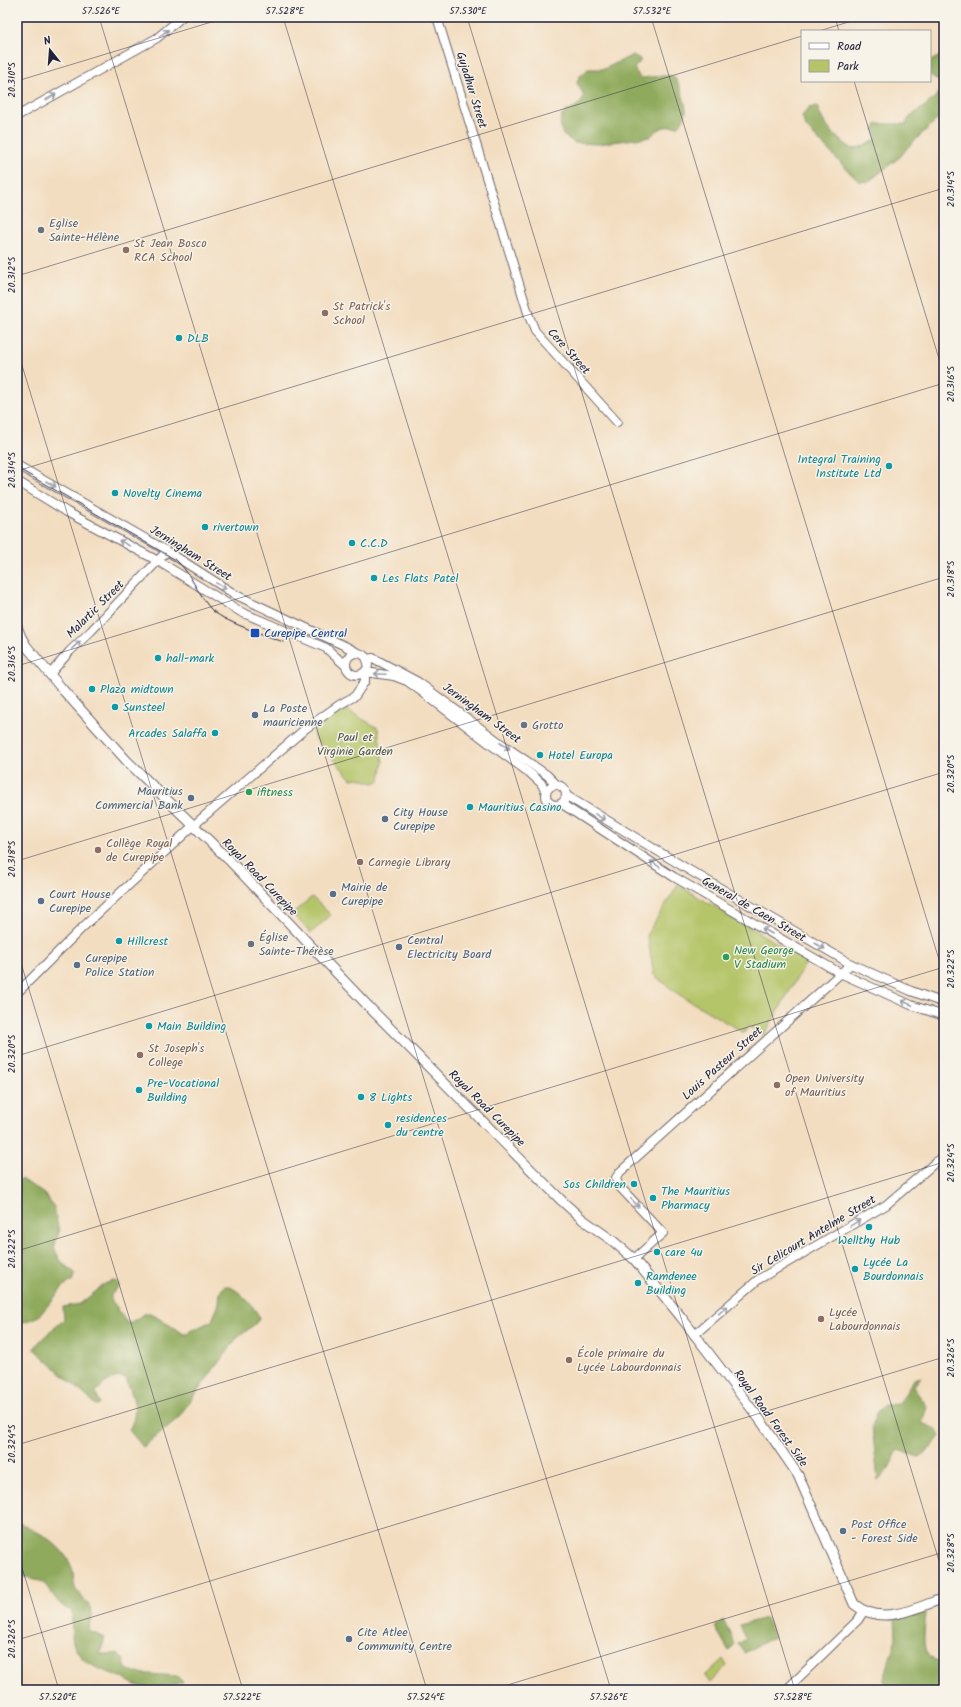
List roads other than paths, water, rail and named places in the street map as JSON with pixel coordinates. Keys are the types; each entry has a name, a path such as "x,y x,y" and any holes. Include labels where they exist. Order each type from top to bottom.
{"main road":[{"name":"Royal Road Curepipe","path":"17,627 27,646 81,712 118,751 238,869 370,1008 562,1201 582,1219"},
{"name":"Royal Road Forest Side","path":"582,1219 613,1241 634,1260 681,1317 760,1421 798,1475 850,1598 863,1612"},
{"path":"863,1612 874,1615 902,1613 944,1598"}],"street":[{"path":"17,116 157,38 182,17"},
{"name":"Gujadhur Street","path":"437,17 484,170 500,216"},
{"name":"Cere Street","path":"500,216 535,331 617,422"},
{"name":"Jerningham Street","path":"17,465 167,551 236,594 358,653"},
{"name":"Jerningham Street","path":"17,481 67,512 158,561 241,612 326,648 346,666"},
{"name":"Malartic Street","path":"50,674 70,651 167,551"},
{"path":"17,993 83,927 194,826 296,737 339,705 356,696 365,681 365,672 368,666 367,658 358,653 349,657 346,666 349,672 357,676 360,680 360,689"},
{"name":"Jerningham Street","path":"367,658 373,658 418,682 499,742 547,775 557,785"},
{"path":"355,675 365,672"},
{"name":"Jerningham Street","path":"365,672 394,676 413,686 531,774 546,792"},
{"path":"557,785 565,789 567,796 562,804 555,806 549,803 546,792 549,788 557,785"},
{"name":"General de Caen Street","path":"567,796 689,870 851,964 911,991 944,1003"},
{"name":"General de Caen Street","path":"562,804 674,877 840,973 911,1005 944,1016"},
{"name":"Louis Pasteur Street","path":"634,1260 663,1233 618,1185 616,1178 620,1172 851,964"},
{"name":"Sir Celicourt Antelme Street","path":"694,1335 759,1279 886,1205 944,1155"},
{"path":"786,1690 858,1620 863,1612"}],"tram line":[{"path":"17,468 176,560 186,571 205,602 216,613 233,623 283,642"}],"place":[{"name":"Eglise Sainte-Hélène","path":"41,230"},
{"name":"St Jean Bosco RCA School","path":"126,250"},
{"name":"St Patrick's School","path":"325,313"},
{"name":"DLB","path":"179,338"},
{"name":"Integral Training Institute Ltd","path":"889,466"},
{"name":"Novelty Cinema","path":"115,493"},
{"name":"rivertown","path":"205,527"},
{"name":"C.C.D","path":"352,543"},
{"name":"Les Flats Patel","path":"374,578"},
{"name":"Curepipe Central","path":"255,633"},
{"name":"hall-mark","path":"158,658"},
{"name":"Plaza midtown","path":"92,689"},
{"name":"Sunsteel","path":"115,707"},
{"name":"La Poste mauricienne","path":"255,715"},
{"name":"Grotto","path":"524,725"},
{"name":"Arcades Salaffa","path":"215,733"},
{"name":"Hotel Europa","path":"540,755"},
{"name":"ifitness","path":"249,792"},
{"name":"Mauritius Commercial Bank","path":"191,798"},
{"name":"Mauritius Casino","path":"470,807"},
{"name":"City House Curepipe","path":"385,819"},
{"name":"Collège Royal de Curepipe","path":"98,850"},
{"name":"Carnegie Library","path":"360,862"},
{"name":"Mairie de Curepipe","path":"333,894"},
{"name":"Court House Curepipe","path":"41,901"},
{"name":"Hillcrest","path":"119,941"},
{"name":"Église Sainte-Thérèse","path":"251,944"},
{"name":"Central Electricity Board","path":"399,947"},
{"name":"New George V Stadium","path":"726,957"},
{"name":"Curepipe Police Station","path":"77,965"},
{"name":"Main Building","path":"149,1026"},
{"name":"St Joseph's College","path":"140,1055"},
{"name":"Open University of Mauritius","path":"777,1085"},
{"name":"Pre-Vocational Building","path":"139,1090"},
{"name":"8 Lights","path":"361,1097"},
{"name":"residences du centre","path":"388,1125"},
{"name":"Sos Children","path":"634,1184"},
{"name":"The Mauritius Pharmacy","path":"653,1198"},
{"name":"Wellthy Hub","path":"869,1227"},
{"name":"care 4u","path":"657,1252"},
{"name":"Lycée La Bourdonnais","path":"855,1269"},
{"name":"Ramdenee Building","path":"638,1283"},
{"name":"Lycée Labourdonnais","path":"821,1319"},
{"name":"École primaire du Lycée Labourdonnais","path":"569,1360"},
{"name":"Post Office - Forest Side","path":"843,1531"},
{"name":"Cite Atlee Community Centre","path":"349,1639"}],"park label":[{"name":"Paul et Virginie Garden","path":"355,744"}]}
